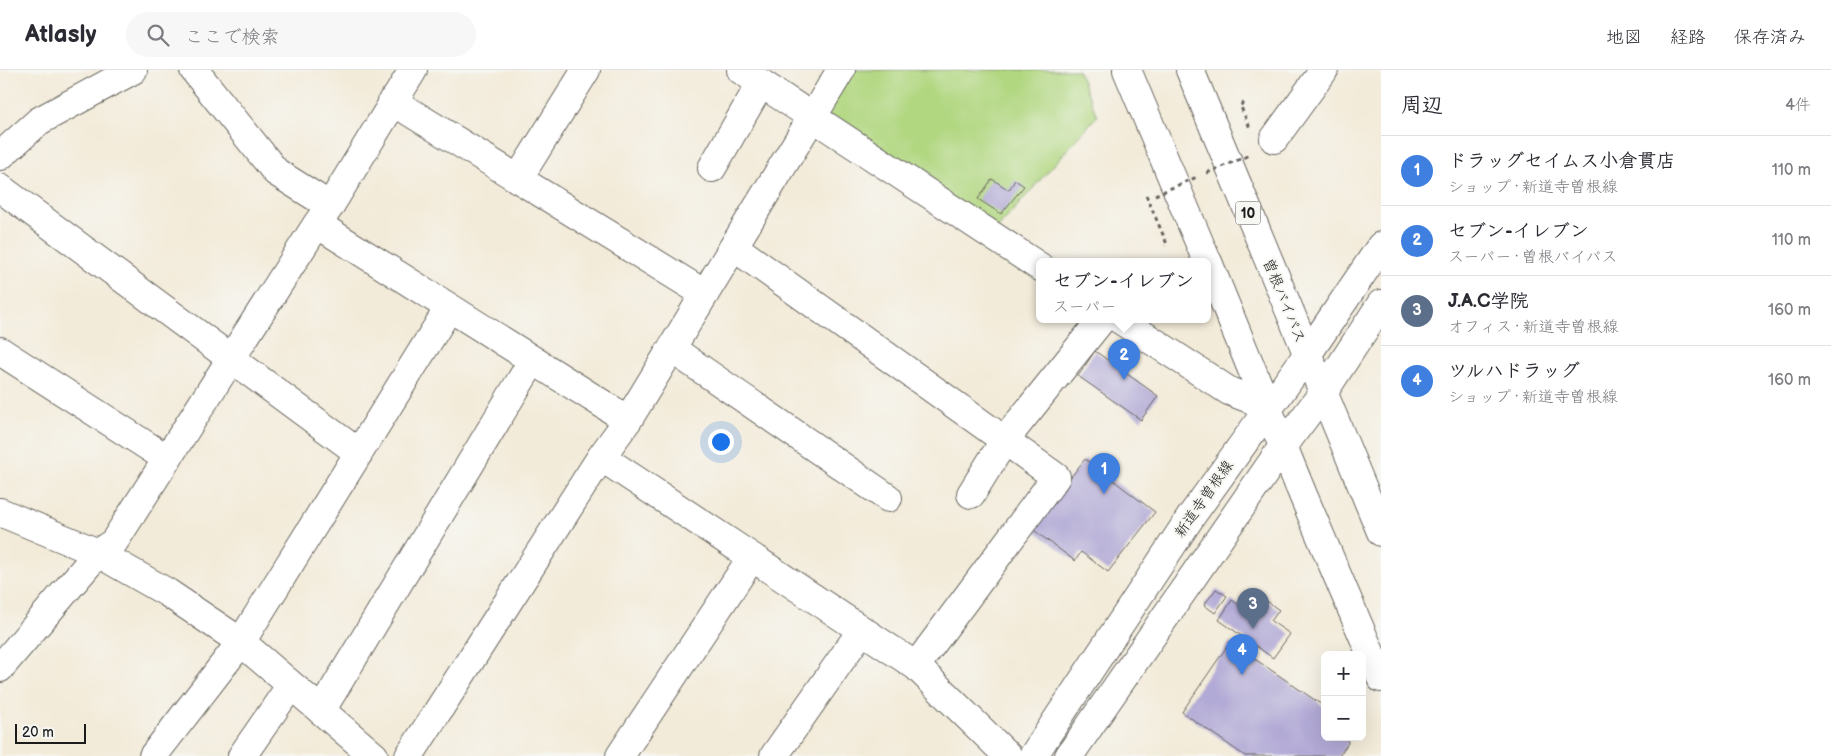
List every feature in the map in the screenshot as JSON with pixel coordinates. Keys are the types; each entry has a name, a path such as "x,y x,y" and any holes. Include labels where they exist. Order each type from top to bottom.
{"main road":[{"path":"0,156 39,121 133,70"},
{"path":"194,70 276,172 324,215 449,308 628,420"},
{"path":"0,668 98,553 114,542 166,458 324,215 392,101 413,70"},
{"path":"518,179 586,70"},
{"path":"409,756 601,457 628,420 841,70"},
{"path":"1127,70 1206,258"},
{"name":"曽根バイパス","path":"1190,70 1381,532"},
{"path":"1274,139 1324,70"},
{"path":"712,168 751,77 1036,264"},
{"path":"392,101 705,294"},
{"path":"0,188 359,453"},
{"path":"734,246 1056,476 916,666"},
{"name":"新道寺曽根線","path":"1033,756 1192,515 1268,406 1307,355 1381,246"},
{"path":"1211,269 1284,445 1302,495 1381,678"},
{"path":"1069,756 1284,445 1323,393 1381,304"},
{"path":"153,756 241,642 449,308"},
{"path":"971,494 1004,440 1099,323"},
{"path":"1125,323 1229,391 1268,406"},
{"path":"672,349 888,498"},
{"path":"0,351 166,458"},
{"path":"321,711 533,360"},
{"path":"601,457 916,666 1008,756"},
{"path":"0,512 98,553 168,593 241,642 374,756"},
{"path":"620,756 752,557"},
{"path":"774,756 862,630"},
{"path":"242,756 290,685"}],"path":[{"path":"1242,131 1250,127 1240,105 1244,103"},
{"path":"1156,195 1250,155"},
{"path":"1147,197 1166,245"}],"green space":[{"path":"853,70 1078,70 1097,116 996,230 824,117"}],"building":[{"path":"992,179 1009,190 1015,180 1024,186 1001,214 978,199"},
{"path":"1095,351 1158,396 1141,420 1078,376"},
{"path":"1085,459 1155,512 1108,572 1081,552 1075,561 1031,528"},
{"path":"1216,589 1227,596 1215,613 1204,605"},
{"path":"1264,599 1279,610 1271,621 1290,634 1273,658 1219,620 1232,600 1253,615"},
{"path":"1230,642 1321,704 1321,741 1348,741 1348,743 1339,756 1245,756 1182,712"}],"place":[{"name":"セブン-イレブン","path":"1124,380"},
{"name":"ドラッグセイムス小倉貫店","path":"1104,494"},
{"name":"J.A.C学院","path":"1253,629"},
{"name":"ツルハドラッグ","path":"1242,675"}]}
